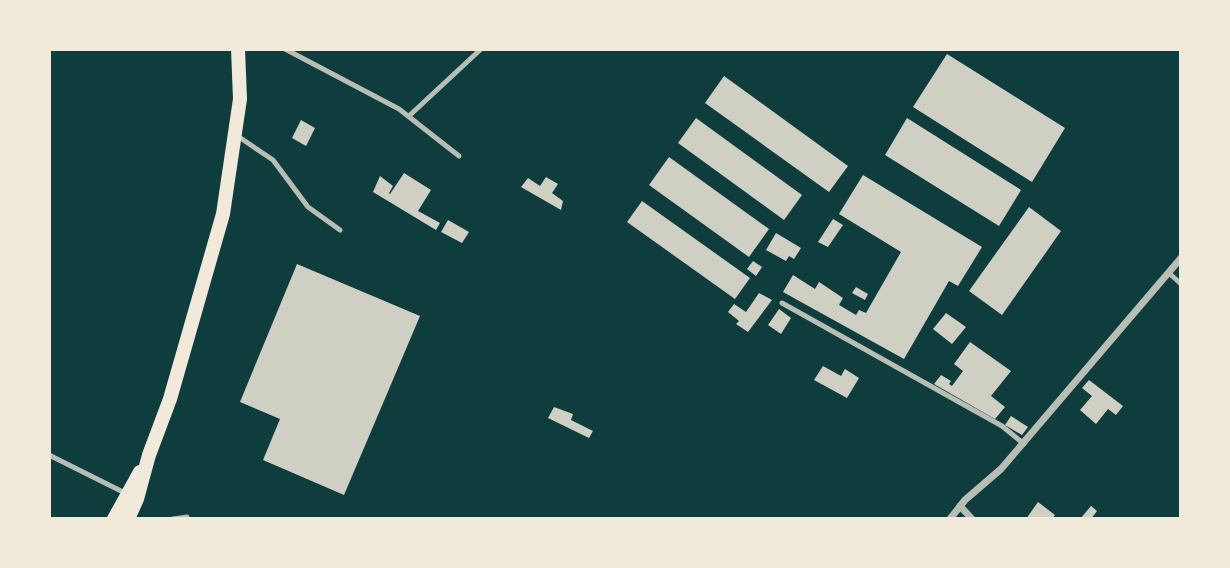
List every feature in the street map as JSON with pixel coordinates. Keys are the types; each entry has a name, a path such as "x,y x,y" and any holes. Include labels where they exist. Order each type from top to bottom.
{"main road":[{"path":"127,518 138,499 149,455 170,399 223,214 240,99 238,49"},
{"path":"127,518 127,494 149,455"}],"street":[{"path":"953,518 960,506 1024,444 1181,258"},
{"path":"960,506 972,519"}],"lane":[{"path":"285,49 399,109 460,156"},
{"path":"409,116 481,49"},
{"path":"236,135 273,160 308,207 340,230"},
{"path":"1169,273 1181,284"},
{"path":"782,303 931,383 1002,426 1024,444"},
{"path":"49,455 127,494"},
{"path":"173,519 187,517"}],"building":[{"path":"947,54 1065,128 1032,182 913,107"},
{"path":"724,76 848,166 829,192 705,103"},
{"path":"696,118 802,195 784,220 678,143"},
{"path":"907,118 1021,190 999,226 885,155"},
{"path":"301,120 315,128 306,146 292,138"},
{"path":"669,157 769,229 749,257 649,185"},
{"path":"404,173 431,190 418,211 440,223 436,230 373,192 380,176 393,186 390,194"},
{"path":"863,175 982,247 958,286 949,281 904,359 783,292 793,275 815,289 819,282 843,298 839,305 856,315 859,310 866,313 901,252 839,214"},
{"path":"546,177 558,184 552,193 563,201 561,210 521,187 528,178 540,186"},
{"path":"642,201 750,278 735,299 627,222"},
{"path":"1029,207 1061,231 1002,315 969,291"},
{"path":"833,219 843,225 828,247 818,242"},
{"path":"448,220 469,232 462,243 441,232"},
{"path":"776,233 801,248 794,259 789,256 786,261 766,250"},
{"path":"753,261 762,267 756,276 747,269"},
{"path":"297,264 420,316 344,495 263,460 280,419 240,402"},
{"path":"856,287 868,294 865,300 852,293"},
{"path":"759,293 772,300 748,332 736,324 739,321 728,312 734,304 746,312"},
{"path":"779,309 791,318 781,334 768,325"},
{"path":"946,313 966,327 952,344 933,329"},
{"path":"970,342 1011,371 991,396 1005,407 995,419 934,384 941,375 951,381 949,384 952,386 963,371 954,364"},
{"path":"823,366 841,376 845,369 859,378 847,398 814,380"},
{"path":"1089,380 1123,406 1116,415 1108,409 1096,424 1080,410 1092,396 1082,388"},
{"path":"554,407 573,414 571,420 593,431 589,438 548,418"},
{"path":"1011,416 1028,427 1022,435 1005,425"},
{"path":"1038,502 1055,515 1052,519 1026,519"},
{"path":"1091,506 1097,511 1091,519 1080,519"}]}
